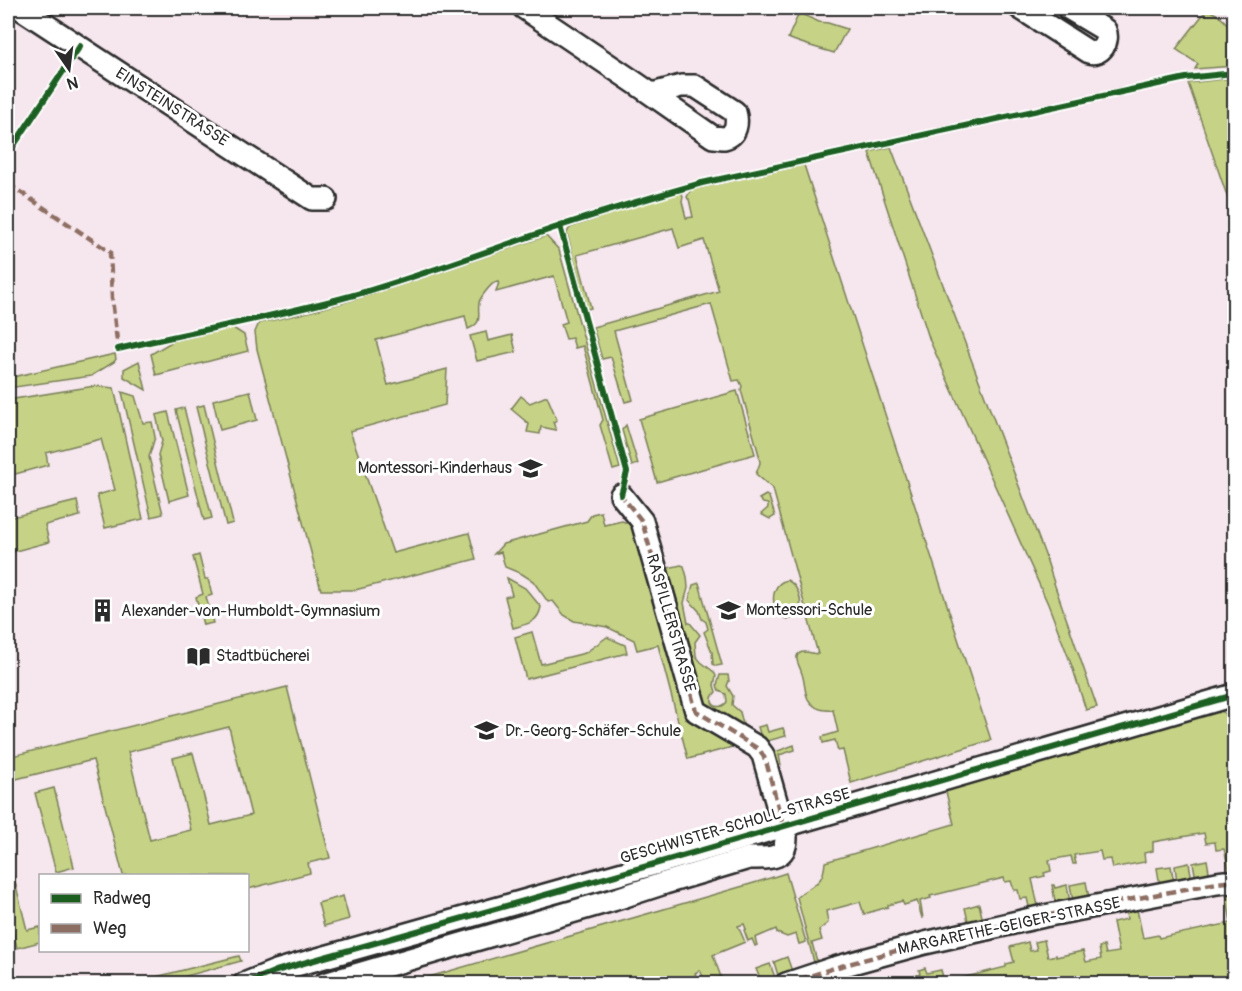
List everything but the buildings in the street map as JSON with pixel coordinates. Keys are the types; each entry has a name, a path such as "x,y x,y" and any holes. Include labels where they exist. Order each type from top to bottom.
{"street":[{"name":"EINSTEINSTRASSE","path":"20,8 312,199 326,199"},
{"path":"524,8 652,94"},
{"path":"1029,10 1089,52 1093,54 1098,52 1107,39 1105,30 1068,8"},
{"name":"RASPILLERSTRASSE","path":"621,495 642,521 696,711 760,750 766,761 783,826"},
{"name":"GESCHWISTER-SCHOLL-STRASSE","path":"244,984 277,977 783,826 1234,695"},
{"name":"GESCHWISTER-SCHOLL-STRASSE","path":"324,984 749,858 773,857 783,851 786,843 783,826"},
{"name":"MARGARETHE-GEIGER-STRASSE","path":"786,984 877,956 1000,925 1217,883 1234,883"}],"green space":[{"path":"1210,11 1227,24 1235,38 1234,66 1195,69 1198,64 1176,49 1205,12"},
{"path":"799,13 819,22 847,29 834,53 788,38"},
{"path":"1234,78 1234,216 1188,83"},
{"path":"891,147 1045,555 1097,707 1086,710 1048,604 930,341 869,152"},
{"path":"804,165 991,740 851,783 843,750 838,751 835,740 823,743 822,737 838,732 833,710 815,707 807,696 797,657 799,653 804,652 818,654 773,489 756,474 760,463 759,455 741,390 742,386 739,380 733,381 711,304 614,331 633,400 625,402 611,357 602,359 593,327 719,291 704,240 679,248 673,228 577,255 591,308 587,309 567,233 572,227 682,192 686,218 693,217 687,197 691,190"},
{"path":"546,236 559,250 620,468 613,470 600,425 603,420 583,346 575,348 572,338 566,339 561,324 567,322 554,276 496,292 499,282 495,282 479,301 478,321 468,329 465,316 376,340 388,385 447,369 445,405 350,431 393,553 469,533 476,559 355,590 321,590 257,349 255,332 259,323 368,296"},
{"path":"233,328 244,335 248,351 156,375 151,354 173,341"},
{"path":"486,332 488,341 512,335 516,352 477,361 470,336"},
{"path":"115,354 114,362 91,376 8,388 8,378"},
{"path":"139,361 146,390 124,377 124,369"},
{"path":"95,386 114,388 143,519 105,528 97,495 115,490 101,439 46,453 48,465 8,476 8,400"},
{"path":"250,391 257,420 220,430 213,400"},
{"path":"737,391 755,454 657,482 639,419"},
{"path":"122,392 135,396 143,423 152,422 155,437 149,457 163,514 151,517"},
{"path":"521,396 530,403 547,396 557,420 553,422 556,430 541,427 540,434 527,432 529,424 511,409"},
{"path":"204,405 233,523 226,525 196,407"},
{"path":"184,408 212,518 204,520 176,410"},
{"path":"168,412 189,495 169,501 158,455 162,441 156,415"},
{"path":"626,425 638,464 632,466 622,430"},
{"path":"766,495 769,497 775,516 770,519 761,514 768,508 768,504 759,499"},
{"path":"77,501 80,516 45,525 49,542 8,553 8,518"},
{"path":"601,512 604,525 622,521 633,525 687,717 736,746 688,759 658,645 637,650 634,640 607,627 574,621 564,615 553,601 548,602 533,581 505,567 501,552 494,554 503,544 587,521 592,514"},
{"path":"199,555 212,595 206,597 213,623 203,625 196,597 203,594 193,557"},
{"path":"684,566 687,577 688,588 684,603 688,623 700,635 695,642 696,656 716,676 714,685 716,692 712,702 720,706 727,702 726,694 719,691 717,685 720,675 728,675 727,686 733,696 732,705 740,712 744,728 706,706 668,568"},
{"path":"507,578 525,588 541,607 535,620 513,628 505,597 512,595"},
{"path":"787,580 797,590 800,599 799,614 791,619 779,614 774,599 779,584"},
{"path":"699,583 722,665 713,664 712,652 704,632 708,629 706,622 689,600 693,585"},
{"path":"532,632 541,664 585,653 607,637 625,645 627,653 526,679 515,637"},
{"path":"287,687 330,858 308,863 310,873 249,889 249,874 123,874 93,760 8,781 8,757","holes":["229,727 251,815 211,825 193,753 173,758 191,830 150,840 128,752"]},
{"path":"1217,708 1231,718 1234,717 1234,872 1230,873 1224,849 1216,850 1215,842 1206,843 1204,833 1153,842 1153,851 1144,853 1145,862 1112,868 1110,859 1102,860 1100,851 1074,855 1076,864 1073,864 1071,856 1049,860 1051,871 1044,873 1045,876 1032,879 1039,910 1030,911 1027,898 1020,899 1018,890 1014,890 1011,881 1005,882 1004,878 930,896 931,898 920,901 923,918 917,901 904,905 902,901 864,914 860,902 826,911 828,923 819,930 822,940 812,943 818,965 815,966 797,897 819,881 825,862 954,824 945,788"},
{"path":"766,725 768,732 783,728 786,736 767,741 761,737 758,727"},
{"path":"794,745 795,750 779,755 781,765 779,765 775,752"},
{"path":"54,788 74,867 56,872 35,793"},
{"path":"8,854 27,930 39,927 39,942 17,948 8,911"},
{"path":"1207,860 1210,877 1196,879 1193,863"},
{"path":"1189,863 1192,880 1177,882 1175,866"},
{"path":"1171,866 1174,883 1160,886 1157,868"},
{"path":"786,873 806,942 799,944 796,934 787,937 777,933 776,929 755,938 757,945 755,946 752,939 748,941 744,924 738,926 745,942 713,955 721,977 707,983 700,970 682,983 674,980 669,984 408,983 754,883"},
{"path":"1086,882 1089,898 1073,901 1070,885"},
{"path":"1052,885 1055,888 1067,885 1070,903 1056,906"},
{"path":"1226,893 1234,899 1234,983 917,984 915,976 920,974 919,970 925,968 927,973 941,970 944,981 1006,967 1006,964 1014,962 1010,947 1028,942 1030,951 1037,950 1035,942 1044,940 1048,957 1083,951 1086,962 1101,959 1099,947 1104,946 1106,954 1119,952 1113,922 1127,919 1125,908 1136,905 1143,938 1158,935 1159,938 1231,923"},
{"path":"343,896 349,919 324,926 318,903"},
{"path":"979,904 983,921 969,925 965,908"},
{"path":"239,956 241,961 161,983 132,983"},
{"path":"787,957 793,974 779,979 774,962"},
{"path":"770,964 776,980 762,983 756,969"}],"marked path":[{"path":"8,184 110,252 112,299 118,349 122,348"},
{"path":"622,492 621,495 642,521 696,711 760,750 766,761 783,826"},
{"path":"786,984 925,943 1044,916 1217,883 1234,883"}],"cycle path":[{"path":"8,154 80,46"},
{"path":"118,349 270,316 361,293 580,219 702,183 1186,78 1234,73"},
{"path":"560,226 627,472 621,495"},
{"path":"244,984 276,971 651,865 1234,695"}],"place":[{"name":"Montessori-Kinderhaus","path":"530,468"},
{"name":"Montessori-Schule","path":"728,610"},
{"name":"Alexander-von-Humboldt-Gymnasium","path":"103,611"},
{"name":"Stadtbücherei","path":"198,656"},
{"name":"Dr.-Georg-Schäfer-Schule","path":"487,731"}]}
